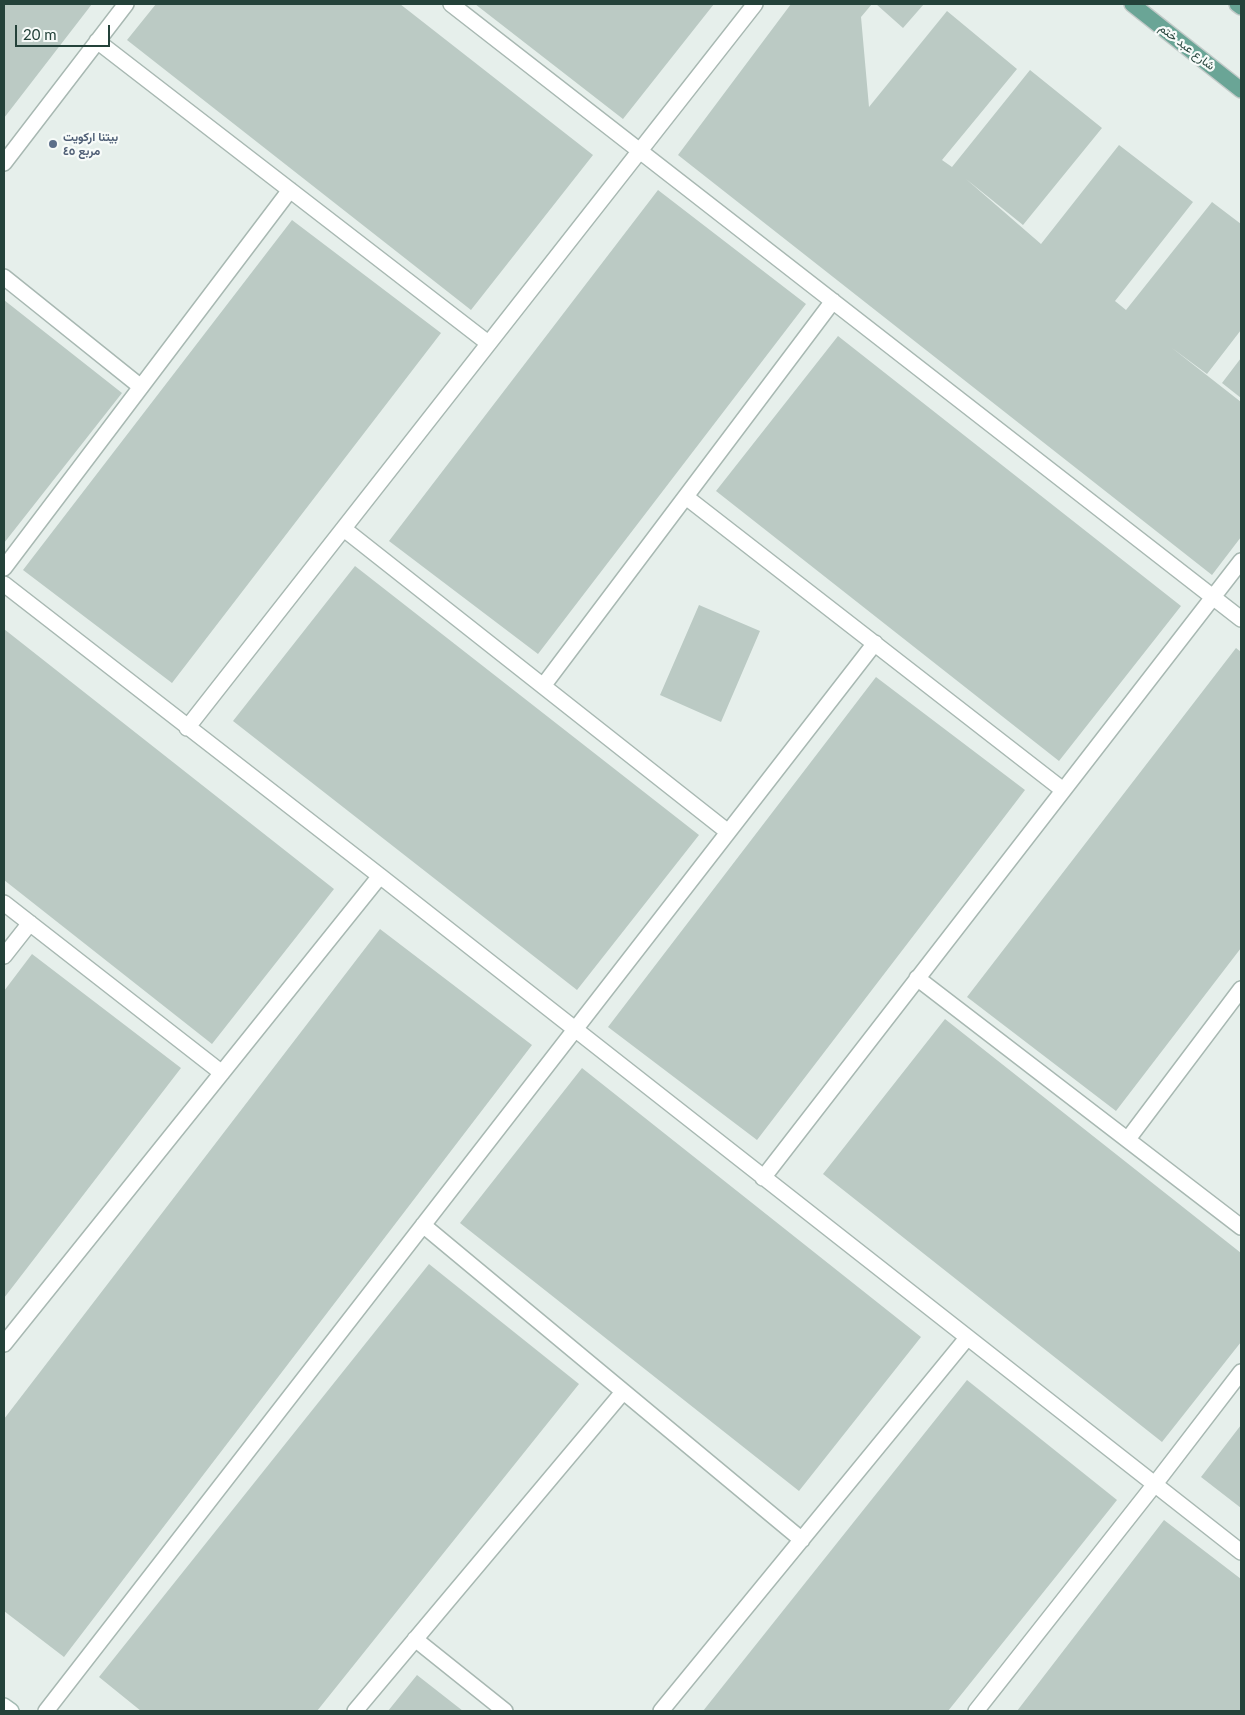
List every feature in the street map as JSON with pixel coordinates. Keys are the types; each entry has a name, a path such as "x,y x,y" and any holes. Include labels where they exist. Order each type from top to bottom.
{"main road":[{"name":"شارع عبد ختم","path":"1132,4 1241,90"},
{"path":"1237,4 1241,7"}],"street":[{"path":"4,163 126,4"},
{"path":"450,4 1241,619"},
{"path":"187,728 755,4"},
{"path":"97,41 488,343"},
{"path":"4,568 290,190"},
{"path":"4,277 141,387"},
{"path":"543,686 833,301"},
{"path":"686,496 1063,790"},
{"path":"344,529 728,832"},
{"path":"763,1178 1241,561"},
{"path":"4,584 380,876 1241,1552"},
{"path":"46,1711 875,644"},
{"path":"4,1344 380,876"},
{"path":"4,903 222,1073"},
{"path":"4,956 30,923"},
{"path":"917,978 1241,1227"},
{"path":"1128,1139 1241,989"},
{"path":"423,1225 802,1540"},
{"path":"661,1711 967,1338"},
{"path":"976,1711 1241,1372"},
{"path":"355,1711 623,1392"},
{"path":"415,1639 505,1711"},
{"path":"4,1706 11,1711"}],"building":[{"path":"4,4 92,4 4,118"},
{"path":"156,4 400,4 593,155 471,310 127,40"},
{"path":"475,4 714,4 623,119"},
{"path":"791,4 872,4 861,17 869,107 947,11 1017,69 942,160 952,167 1030,70 1102,128 1023,225 966,179 1041,244 1119,145 1193,202 1115,301 1126,310 1212,202 1241,224 1241,330 1207,374 1172,348 1241,402 1241,537 1212,575 678,155"},
{"path":"876,4 924,4 903,28"},
{"path":"658,190 806,304 538,654 389,541"},
{"path":"292,220 441,333 172,683 23,570"},
{"path":"4,300 122,393 4,543"},
{"path":"838,336 1181,606 1059,761 716,491"},
{"path":"1241,358 1241,398 1222,383"},
{"path":"355,566 699,835 577,990 233,721"},
{"path":"699,605 760,631 721,722 660,695"},
{"path":"4,629 334,889 212,1044 4,880"},
{"path":"1236,648 1241,652 1241,948 1116,1111 967,997"},
{"path":"876,677 1025,790 757,1140 608,1027"},
{"path":"380,929 532,1045 64,1657 4,1611 4,1419"},
{"path":"32,954 181,1068 4,1298 4,991"},
{"path":"945,1019 1241,1253 1241,1342 1162,1442 823,1174"},
{"path":"582,1068 921,1337 799,1491 460,1223"},
{"path":"429,1264 579,1384 317,1711 141,1711 99,1677"},
{"path":"967,1380 1117,1500 1062,1569 948,1711 703,1711"},
{"path":"1241,1425 1241,1508 1201,1477"},
{"path":"1164,1520 1241,1579 1241,1711 1017,1711"},
{"path":"417,1675 463,1711 388,1711"}],"place":[{"name":"بيتنا اركويت مربع ٤٥","path":"53,144"}]}
